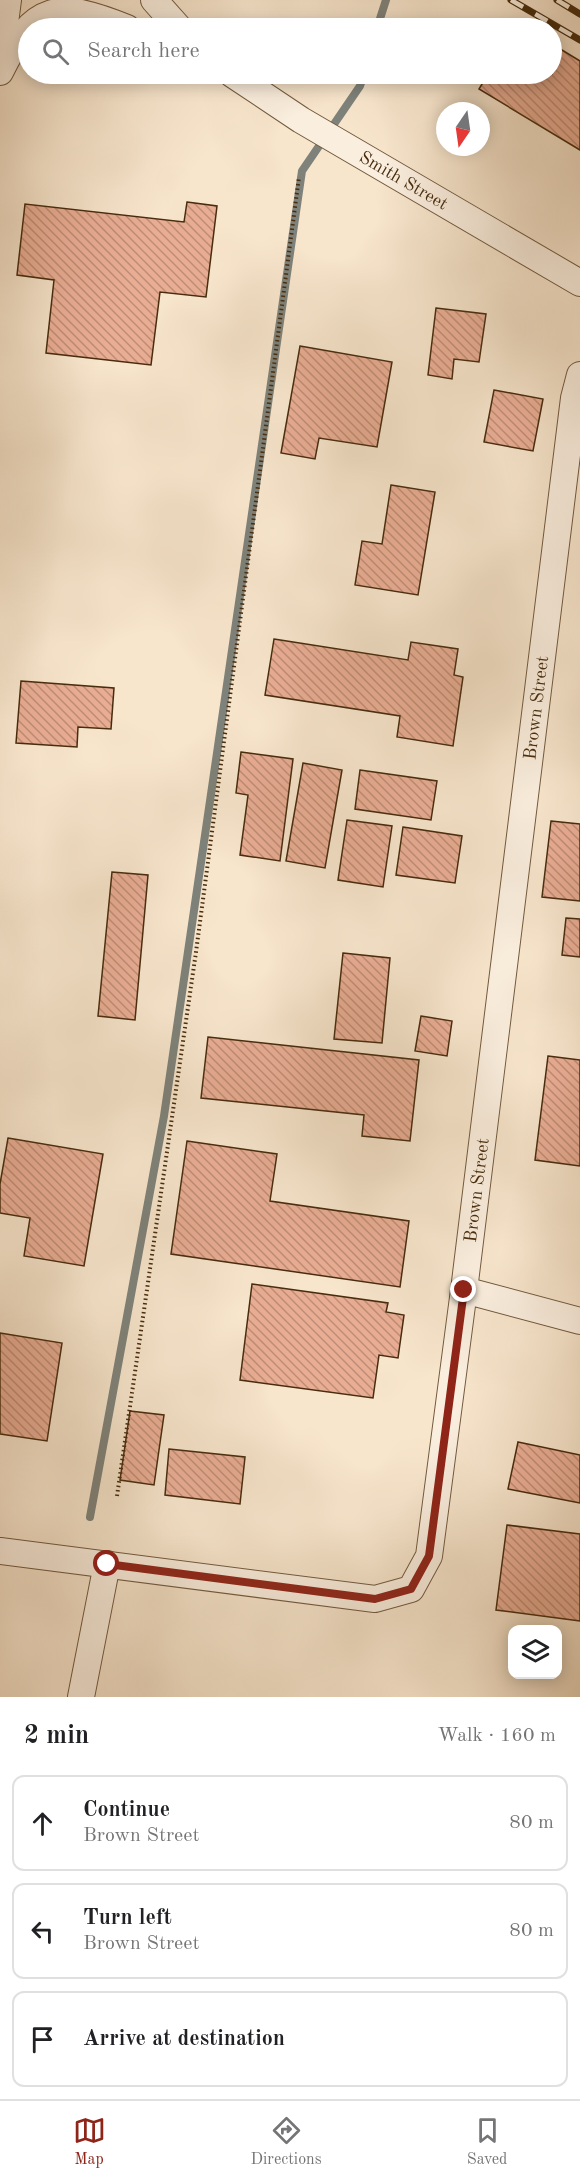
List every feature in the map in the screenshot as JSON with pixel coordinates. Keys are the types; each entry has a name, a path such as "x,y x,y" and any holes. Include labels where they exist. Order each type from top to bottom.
{"street":[{"path":"154,0 170,18"},
{"path":"1,55 9,4"},
{"path":"42,18 63,11 78,11 98,18"},
{"path":"0,72 18,40"},
{"path":"240,84 262,95"},
{"name":"Smith Street","path":"246,84 302,120 580,283"},
{"name":"Brown Street","path":"0,1551 375,1599 411,1589 429,1556 574,398 580,375"},
{"path":"464,1290 580,1321"},
{"path":"81,1697 107,1564"}],"path":[{"path":"117,1496 197,940 299,177"}],"building":[{"path":"562,50 580,61 580,150 479,89 482,84 562,84"},
{"path":"187,202 217,206 206,297 160,292 151,365 46,353 54,280 17,275 25,204 184,222"},
{"path":"436,308 486,314 479,362 454,359 452,379 428,375"},
{"path":"300,346 392,362 377,447 319,438 315,459 281,453"},
{"path":"494,390 543,399 533,451 484,442"},
{"path":"391,485 435,492 418,595 355,585 362,541 382,544"},
{"path":"274,639 408,660 411,642 458,649 454,675 463,677 453,746 397,737 400,716 265,695"},
{"path":"21,681 114,688 111,729 78,727 77,747 16,743"},
{"path":"241,752 293,759 280,861 240,855 248,795 236,793"},
{"path":"303,763 342,770 325,868 286,861"},
{"path":"360,770 437,781 431,820 355,809"},
{"path":"347,820 392,826 383,887 338,880"},
{"path":"551,821 580,824 580,901 542,897"},
{"path":"403,827 462,836 455,883 396,875"},
{"path":"112,872 148,875 135,1020 98,1016"},
{"path":"566,918 580,919 580,957 562,955"},
{"path":"343,953 390,958 382,1043 334,1039"},
{"path":"421,1016 452,1021 447,1056 415,1051"},
{"path":"208,1037 419,1060 410,1141 362,1136 364,1115 201,1098"},
{"path":"548,1056 580,1060 580,1166 535,1160"},
{"path":"8,1138 103,1154 84,1266 24,1256 30,1218 0,1213 0,1184"},
{"path":"187,1141 277,1154 270,1201 409,1221 400,1287 171,1254"},
{"path":"252,1284 388,1303 386,1312 404,1315 398,1358 379,1355 373,1398 240,1380"},
{"path":"0,1333 62,1343 47,1441 0,1434"},
{"path":"130,1411 164,1415 154,1485 120,1480"},
{"path":"518,1442 580,1455 580,1503 508,1489"},
{"path":"169,1449 245,1457 240,1504 165,1495"},
{"path":"507,1525 580,1534 580,1621 496,1610"}],"waterway":[{"path":"380,18 386,0"},
{"path":"90,1517 164,1116 302,171 361,84"}],"railway":[{"path":"511,0 542,18"},
{"path":"557,0 580,14"},
{"path":"562,30 580,40"}],"route":[{"path":"107,1564 375,1599 411,1589 429,1556 464,1290"}]}
